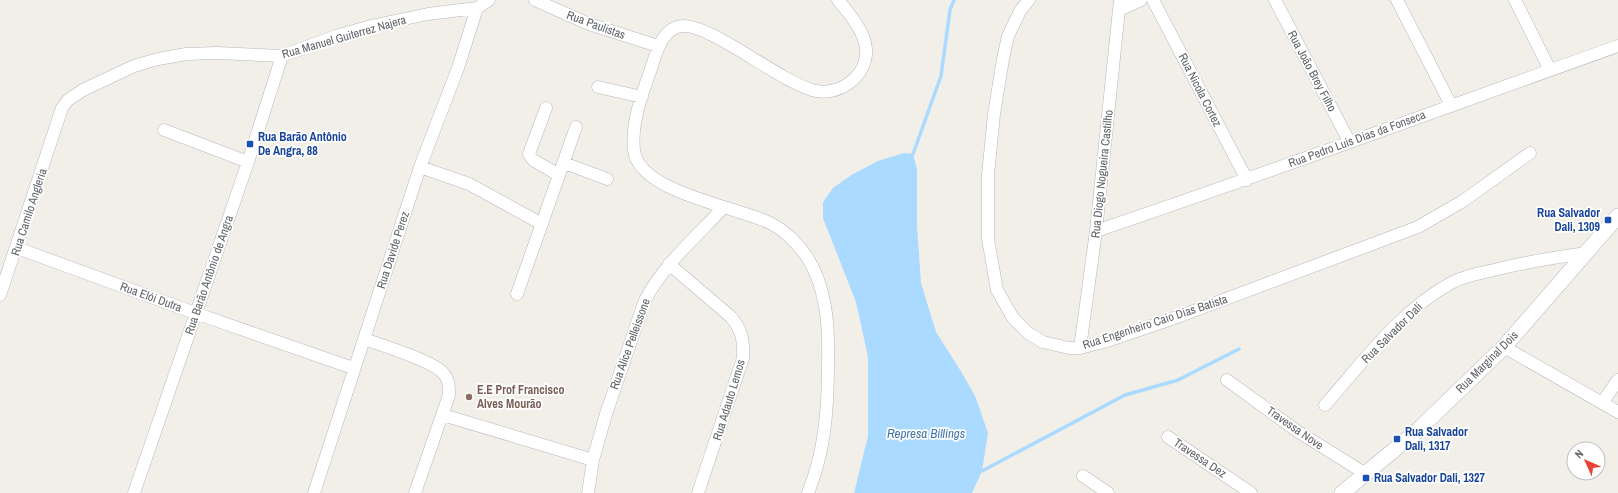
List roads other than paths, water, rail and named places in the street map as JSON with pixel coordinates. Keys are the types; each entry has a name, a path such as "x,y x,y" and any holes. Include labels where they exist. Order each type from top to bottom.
{"street":[{"name":"Rua Manuel Guiterrez Najera","path":"56,128 62,108 68,100 83,90 134,66 158,59 186,54 282,56 336,36 393,21 477,8 489,0"},
{"name":"Rua Paulistas","path":"535,0 589,24 658,46"},
{"path":"808,493 816,473 828,415 828,332 824,301 817,276 807,257 794,242 774,226 755,217 668,188 650,176 640,165 634,153 634,140 637,112 658,46 666,35 672,30 682,26 694,28 718,38 798,85 815,91 832,92 846,86 857,76 866,62 866,48 860,32 838,0"},
{"name":"Rua Engenheiro Caio Dias Batista","path":"1029,0 1020,11 1008,36 1003,59 994,114 988,175 988,239 997,290 1013,318 1028,333 1043,342 1069,348 1080,348 1107,341 1183,315 1418,227 1463,201 1530,153"},
{"path":"1119,5 1141,0"},
{"name":"Rua Nicola Cortez","path":"1153,0 1247,180"},
{"name":"Rua João Brey Filho","path":"1275,0 1349,141"},
{"path":"1397,0 1451,105"},
{"path":"1515,0 1550,70"},
{"name":"Rua Diogo Nogueira Castilho","path":"1080,348 1096,231 1119,5"},
{"name":"Rua Davide Perez","path":"314,493 353,368 364,339 420,167 458,68 477,8"},
{"name":"Rua Pedro Luis Dias da Fonseca","path":"1096,231 1247,180 1349,141 1618,46"},
{"name":"Rua Barão Antônio de Angra","path":"134,493 248,162 282,56"},
{"path":"598,87 642,97"},
{"path":"546,108 529,154 530,158 559,176"},
{"path":"517,294 576,127"},
{"name":"Rua Camilo Angleria","path":"0,295 56,128"},
{"path":"164,130 248,162"},
{"path":"564,163 607,179"},
{"path":"420,167 469,184 542,224"},
{"name":"Rua Alice Pelleissone","path":"593,460 606,414 645,300 654,284 669,264 724,206"},
{"name":"Rua Marginal Dois","path":"1343,493 1417,431 1504,346 1618,216"},
{"name":"Rua Elói Dutra","path":"17,248 195,313 353,368"},
{"name":"Rua Salvador Dali","path":"1325,405 1406,316 1427,299 1452,283 1470,276 1490,271 1587,253"},
{"name":"Rua Adauto Lemos","path":"669,264 731,317 739,327 744,341 743,358 698,493"},
{"path":"364,339 432,364 444,373 449,382 449,395 443,415 415,493"},
{"path":"1504,346 1618,412"},
{"name":"Travessa Nove","path":"1227,380 1303,434 1366,474"},
{"path":"1602,403 1618,380"},
{"path":"443,415 593,460 588,493"},
{"name":"Travessa Dez","path":"1168,437 1251,493"},
{"path":"1083,476 1108,493"}],"water":[{"name":"Represa Billings","path":"904,153 913,154 917,169 917,226 921,283 936,332 975,396 988,433 982,471 972,493 854,493 868,436 868,357 856,302 823,218 823,202 833,188 853,174 878,161"}],"waterway":[{"path":"913,154 941,76 950,10 954,0"},
{"path":"982,471 1125,395 1178,380 1239,349"}],"place":[{"name":"Rua Barão Antônio De Angra, 88","path":"250,144"},
{"name":"Rua Salvador Dali, 1309","path":"1608,220"},
{"name":"E.E Prof Francisco Alves Mourão","path":"469,397"},
{"name":"Rua Salvador Dali, 1317","path":"1397,439"},
{"name":"Rua Salvador Dali, 1327","path":"1366,478"}]}
